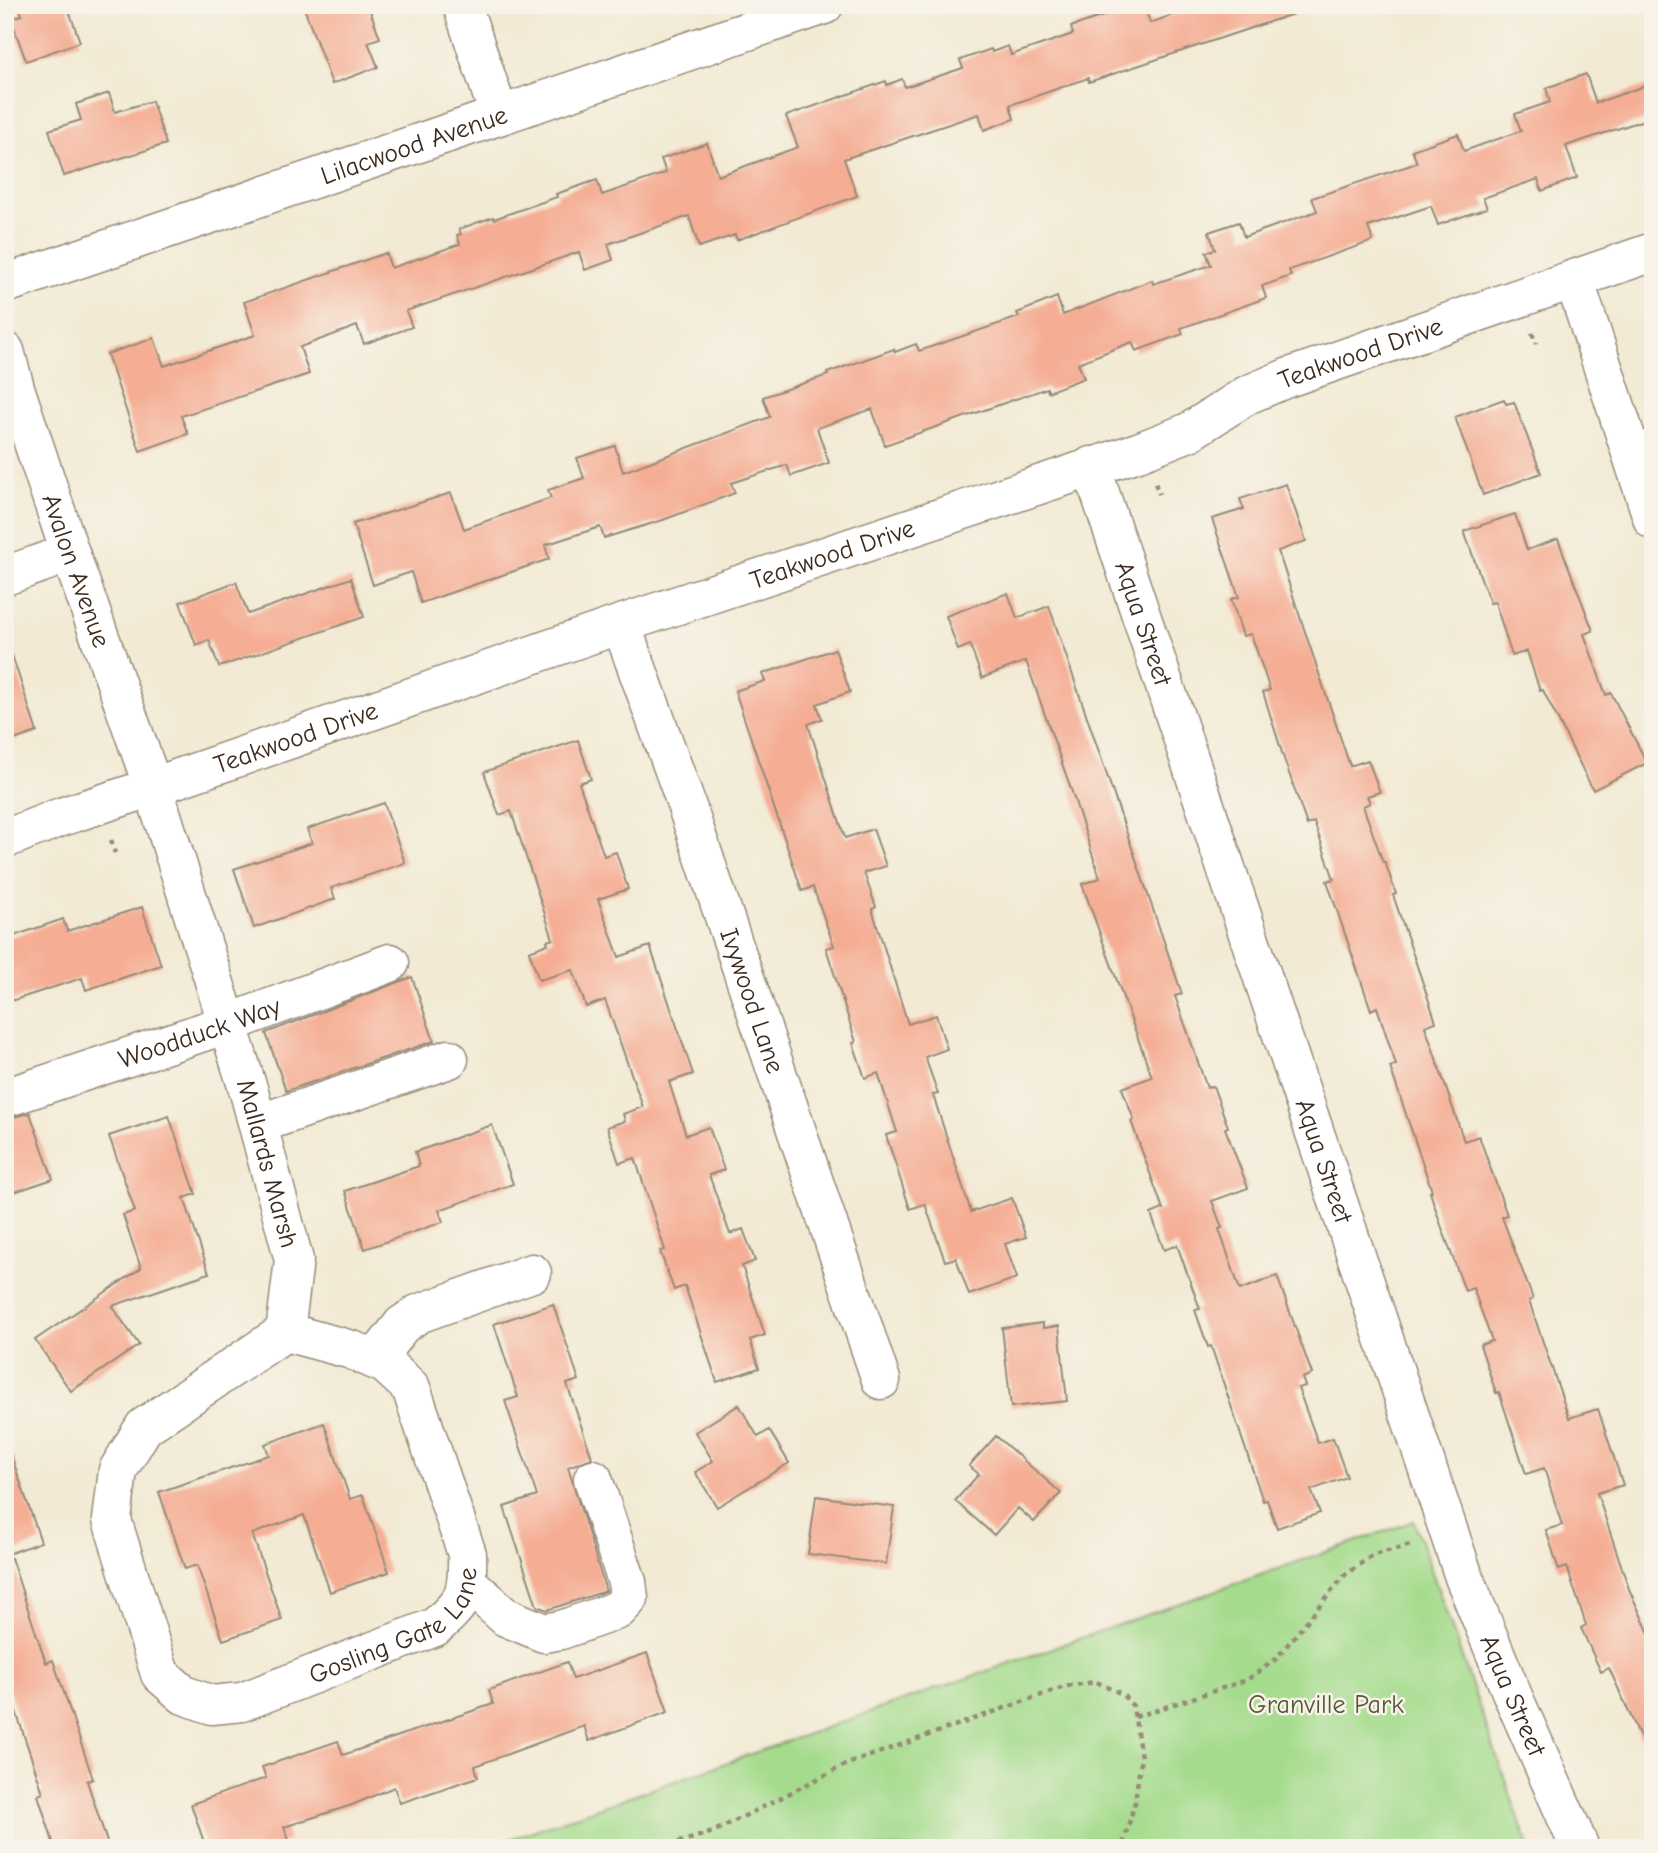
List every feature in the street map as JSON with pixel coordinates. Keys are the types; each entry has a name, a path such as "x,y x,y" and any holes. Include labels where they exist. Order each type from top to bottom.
{"street":[{"path":"462,5 499,115"},
{"name":"Lilacwood Avenue","path":"5,284 824,5"},
{"name":"Teakwood Drive","path":"5,839 61,817 621,624 1189,432 1247,395 1287,378 1653,251"},
{"path":"1574,279 1653,520"},
{"name":"Avalon Avenue","path":"5,351 70,552 153,787"},
{"name":"Aqua Street","path":"1091,466 1464,1577 1580,1848"},
{"path":"5,576 70,552"},
{"name":"Ivywood Lane","path":"621,624 683,795 881,1380"},
{"name":"Mallards Marsh","path":"153,787 258,1124 294,1260 285,1332"},
{"name":"Woodduck Way","path":"5,1098 227,1024 390,963"},
{"path":"258,1124 449,1059"},
{"path":"375,1360 402,1325 418,1314 533,1273"},
{"name":"Gosling Gate Lane","path":"285,1332 352,1350 375,1360 384,1364 411,1388 467,1554 468,1583 457,1609 435,1627 242,1702 212,1705 184,1695 160,1674 113,1520 118,1470 144,1427 285,1332"},
{"path":"468,1583 506,1617 544,1633 561,1630 618,1610 629,1598 627,1582 593,1479"}],"path":[{"path":"5,230 12,227"},
{"path":"1135,1717 1247,1680 1275,1660 1345,1575 1373,1555 1418,1542"},
{"path":"659,1848 713,1832 847,1764 1067,1686 1096,1682 1122,1694 1133,1706 1135,1717 1141,1757 1135,1802 1122,1848"}],"green space":[{"name":"Granville Park","path":"1414,1521 1529,1848 484,1848"}],"building":[{"path":"18,5 67,5 80,42 26,61 11,19 22,15"},
{"path":"303,5 368,5 380,38 368,42 378,67 332,84"},
{"path":"1135,5 1144,5 1150,23 1200,5 1301,5 1302,11 1089,82 1088,78 1010,105 1014,119 984,130 979,114 844,159 857,196 737,240 735,235 699,247 689,216 608,244 613,260 585,270 579,252 406,311 412,327 364,344 357,326 300,347 309,374 181,416 188,434 140,451 107,354 154,338 164,366 255,335 244,302 386,253 391,268 460,244 457,235 461,234 459,229 557,197 556,194 597,180 602,195 666,173 661,159 707,143 718,176 798,147 786,116 886,81 887,85 902,79 905,87 963,68 960,60 991,49 992,52 1008,46 1011,55 1073,34 1071,27"},
{"path":"1586,74 1596,103 1653,83 1653,117 1566,146 1577,178 1542,191 1538,179 1483,198 1487,208 1438,225 1431,206 1368,227 1373,241 1289,270 1291,276 1262,286 1266,298 1181,328 1183,334 1136,351 1132,342 1078,363 1084,378 1048,392 1047,388 885,445 872,409 817,428 829,463 791,476 787,465 731,483 735,493 663,520 604,538 600,527 545,545 549,559 421,603 411,572 373,585 353,524 451,493 464,529 551,498 548,490 584,478 577,458 615,446 623,472 770,417 763,397 894,349 895,352 916,344 919,351 1019,317 1017,313 1057,297 1063,315 1152,280 1153,284 1211,265 1206,252 1215,249 1209,232 1239,222 1244,237 1317,211 1312,198 1417,163 1412,150 1458,134 1464,151 1521,131 1515,114 1550,102 1546,88"},
{"path":"109,93 115,112 152,101 166,144 64,176 49,130 81,120 76,104"},
{"path":"1504,399 1506,404 1514,402 1541,473 1483,495 1455,417"},
{"path":"1286,484 1306,541 1278,551 1350,766 1368,760 1380,792 1367,796 1370,803 1363,806 1396,894 1393,895 1436,1022 1425,1026 1464,1141 1479,1136 1507,1215 1502,1217 1533,1299 1529,1301 1569,1418 1598,1409 1623,1485 1597,1493 1629,1589 1653,1642 1653,1765 1609,1668 1601,1672 1581,1628 1586,1625 1567,1567 1559,1570 1546,1530 1562,1525 1544,1468 1526,1474 1499,1392 1496,1393 1480,1345 1492,1341 1473,1288 1465,1291 1441,1225 1390,1067 1396,1065 1377,1007 1371,1010 1327,881 1334,879 1314,822 1307,825 1283,756 1263,692 1270,690 1251,634 1243,636 1231,599 1239,597 1212,519 1244,509 1240,499"},
{"path":"1515,514 1527,550 1558,539 1593,631 1584,634 1606,695 1611,693 1647,763 1593,790 1543,690 1540,691 1527,651 1512,656 1495,602 1490,603 1464,531"},
{"path":"351,578 364,617 219,667 209,640 196,645 180,602 236,582 248,614"},
{"path":"1008,593 1017,618 1049,606 1182,994 1175,996 1207,1088 1213,1086 1228,1127 1225,1128 1248,1188 1212,1201 1222,1228 1219,1229 1240,1290 1277,1276 1312,1374 1302,1378 1305,1386 1298,1388 1318,1443 1333,1438 1347,1477 1311,1490 1320,1513 1277,1528 1267,1500 1263,1501 1211,1346 1208,1347 1195,1310 1200,1309 1177,1245 1164,1250 1151,1214 1163,1209 1122,1088 1152,1077 1082,884 1100,878 1026,661 982,678 970,645 958,650 946,616"},
{"path":"835,649 850,692 817,704 822,719 808,724 845,838 873,829 886,866 864,873 876,907 872,909 908,1024 936,1015 947,1049 925,1057 938,1094 933,1095 971,1212 1012,1198 1026,1237 1005,1244 1017,1278 969,1295 956,1258 945,1261 925,1204 910,1209 886,1135 897,1132 878,1073 865,1078 826,948 834,946 813,887 802,891 735,691 765,681 762,674"},
{"path":"11,652 37,732 5,743 5,653"},
{"path":"578,740 591,779 579,783 604,856 616,852 628,889 598,899 619,957 650,946 693,1074 669,1082 686,1135 709,1127 724,1170 709,1175 730,1234 743,1229 755,1261 742,1266 765,1335 750,1340 759,1368 717,1382 685,1286 674,1290 660,1251 665,1250 635,1158 619,1163 607,1127 625,1121 623,1114 643,1107 605,1000 586,1007 573,970 539,980 529,951 548,944 547,941 553,939 511,811 499,815 484,772"},
{"path":"384,803 405,863 331,888 335,899 254,928 234,869 312,843 307,829"},
{"path":"142,907 161,965 86,990 82,978 5,1003 5,939 63,919 67,931"},
{"path":"412,977 434,1041 286,1091 266,1033"},
{"path":"30,1113 53,1179 5,1195 5,1119"},
{"path":"169,1116 196,1194 184,1198 209,1273 112,1306 139,1345 71,1391 35,1340 141,1268 123,1215 135,1211 109,1136"},
{"path":"492,1125 513,1184 439,1210 443,1222 365,1249 345,1191 419,1166 415,1152"},
{"path":"553,1304 579,1380 567,1384 592,1458 568,1467 606,1591 547,1610 537,1606 504,1507 537,1496 505,1401 518,1397 494,1324"},
{"path":"1043,1323 1043,1328 1059,1326 1067,1401 1011,1407 1002,1328"},
{"path":"739,1405 758,1437 769,1430 789,1463 717,1507 695,1472 713,1461 695,1432"},
{"path":"324,1423 350,1499 363,1495 389,1572 330,1592 304,1515 252,1534 282,1620 223,1640 197,1565 185,1569 159,1492 269,1455 265,1444"},
{"path":"996,1436 1061,1493 1034,1522 1018,1508 994,1535 955,1501 979,1474 969,1466"},
{"path":"10,1452 41,1542 5,1555 5,1453"},
{"path":"816,1496 894,1507 886,1564 808,1554"},
{"path":"11,1558 46,1663 53,1660 93,1779 87,1781 109,1848 55,1848 38,1795 43,1793 5,1678 5,1559"},
{"path":"647,1653 668,1712 589,1741 584,1726 475,1766 478,1777 400,1803 394,1787 352,1805 284,1827 289,1840 265,1848 206,1848 191,1804 266,1778 262,1767 338,1741 343,1755 493,1704 489,1690 567,1662 573,1679"}]}
